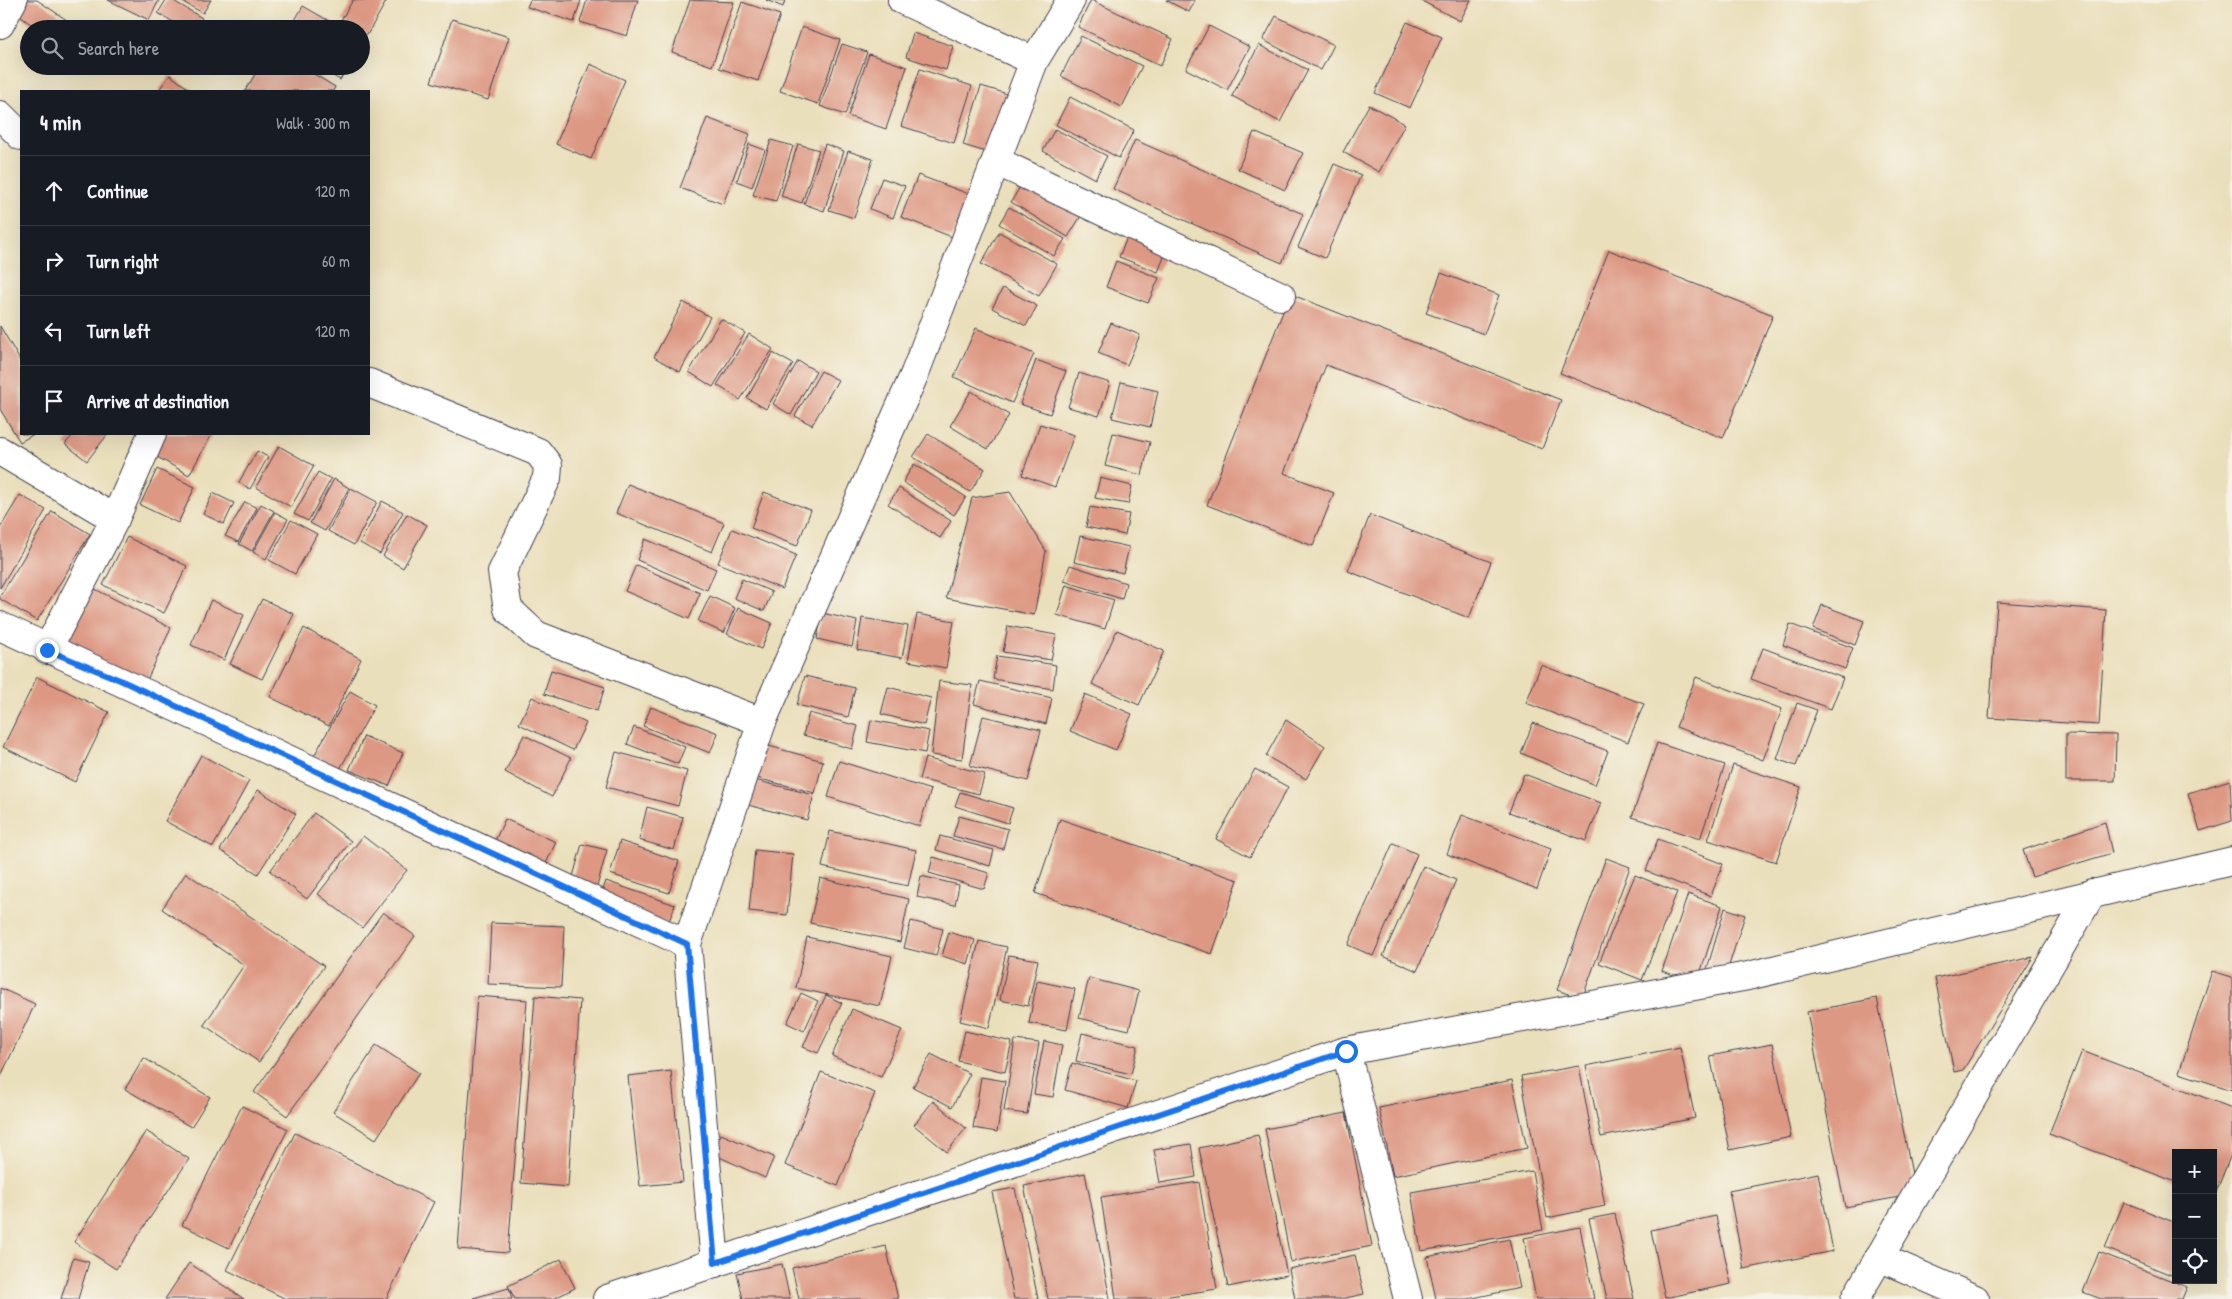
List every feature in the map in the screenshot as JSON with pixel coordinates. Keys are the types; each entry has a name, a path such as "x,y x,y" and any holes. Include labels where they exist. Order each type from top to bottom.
{"street":[{"path":"0,24 13,0"},
{"path":"902,0 1034,61"},
{"path":"715,1263 687,944 762,722 915,373 1034,61 1071,0"},
{"path":"0,115 20,135"},
{"path":"996,161 1282,296"},
{"path":"370,383 538,452 548,464 547,478 502,572 508,609 536,635 762,722"},
{"path":"47,650 115,519 152,435"},
{"path":"0,451 115,519"},
{"path":"0,626 47,650 120,680 687,944"},
{"path":"607,1299 1346,1051 1748,976 2232,861"},
{"path":"1855,1299 2092,893"},
{"path":"1346,1051 1408,1299"},
{"path":"1879,1257 1975,1299"}],"building":[{"path":"24,0 37,0 67,20 25,20 15,13"},
{"path":"108,0 159,0 149,20"},
{"path":"166,0 172,0 202,18 201,20 170,20 158,13"},
{"path":"179,0 211,0 203,13"},
{"path":"353,0 387,0 370,30 370,20 341,20"},
{"path":"530,0 581,0 574,22 527,7"},
{"path":"587,0 638,0 627,36 580,22"},
{"path":"690,0 734,2 712,66 672,52"},
{"path":"766,0 785,0 783,7"},
{"path":"1091,0 1173,39 1160,66 1078,27"},
{"path":"1166,0 1195,0 1189,12"},
{"path":"1420,0 1471,0 1460,21"},
{"path":"742,2 780,15 758,81 719,68"},
{"path":"303,6 327,20 295,20"},
{"path":"1276,16 1334,45 1321,70 1263,40"},
{"path":"452,19 509,37 488,100 431,82"},
{"path":"1407,22 1442,37 1410,108 1375,93"},
{"path":"1209,26 1250,47 1227,90 1186,69"},
{"path":"802,27 840,40 818,104 780,91"},
{"path":"913,33 953,46 946,70 906,57"},
{"path":"1081,36 1142,66 1122,107 1061,76"},
{"path":"842,44 867,52 845,115 820,106"},
{"path":"1259,45 1308,70 1280,122 1232,96"},
{"path":"869,54 907,67 886,129 848,116"},
{"path":"590,64 625,80 591,159 556,144"},
{"path":"920,69 972,86 954,143 901,126"},
{"path":"170,75 191,90 159,90"},
{"path":"255,75 316,75 335,87 334,90 246,90"},
{"path":"331,75 343,75 340,80"},
{"path":"981,86 1014,96 996,155 963,145"},
{"path":"1070,97 1134,130 1119,158 1056,125"},
{"path":"1369,105 1405,124 1379,172 1343,152"},
{"path":"707,118 750,134 723,204 680,188"},
{"path":"1055,129 1107,156 1095,179 1043,151"},
{"path":"1254,132 1303,153 1285,190 1238,169"},
{"path":"771,140 793,146 776,201 753,195"},
{"path":"1135,140 1303,214 1282,263 1113,189"},
{"path":"749,144 765,150 752,187 737,181"},
{"path":"798,144 819,150 802,203 781,196"},
{"path":"825,144 844,151 824,211 804,204"},
{"path":"848,151 873,159 854,218 829,210"},
{"path":"1334,164 1361,175 1325,258 1298,247"},
{"path":"918,175 969,194 952,237 901,217"},
{"path":"882,178 905,186 893,218 870,209"},
{"path":"1024,180 1081,216 1068,237 1011,202"},
{"path":"1009,207 1065,239 1054,256 999,224"},
{"path":"1130,230 1169,245 1158,272 1119,257"},
{"path":"999,232 1057,264 1039,296 981,264"},
{"path":"1609,250 1773,315 1723,438 1560,373"},
{"path":"1116,261 1159,278 1148,303 1106,287"},
{"path":"1441,273 1499,295 1484,334 1426,313"},
{"path":"1003,288 1037,306 1026,326 992,308"},
{"path":"1290,294 1561,400 1542,449 1326,365 1284,473 1334,493 1313,546 1207,505"},
{"path":"683,302 710,317 680,372 654,357"},
{"path":"721,319 745,333 713,387 689,372"},
{"path":"1111,323 1140,335 1127,365 1098,353"},
{"path":"0,326 20,360 20,435 32,435 20,442 0,409"},
{"path":"976,328 1034,354 1012,403 954,377"},
{"path":"749,334 773,349 740,400 717,385"},
{"path":"773,353 793,364 766,409 747,398"},
{"path":"1036,360 1066,371 1050,414 1020,404"},
{"path":"798,361 816,371 791,415 773,404"},
{"path":"821,371 838,380 812,425 795,416"},
{"path":"1079,373 1110,383 1099,416 1068,407"},
{"path":"1121,382 1158,391 1150,427 1112,418"},
{"path":"971,391 1009,415 988,449 950,426"},
{"path":"1040,424 1074,435 1055,487 1022,475"},
{"path":"1113,433 1150,442 1142,475 1105,466"},
{"path":"928,434 985,469 970,492 913,457"},
{"path":"73,435 107,435 87,461 65,444"},
{"path":"163,435 211,435 189,475 152,454"},
{"path":"279,446 314,466 291,507 256,487"},
{"path":"257,451 268,457 250,489 239,482"},
{"path":"914,464 966,497 954,515 903,482"},
{"path":"157,469 195,487 178,523 140,505"},
{"path":"318,472 331,479 308,521 294,514"},
{"path":"1100,478 1132,486 1128,504 1095,498"},
{"path":"334,479 349,488 325,531 310,523"},
{"path":"628,484 724,523 712,552 616,513"},
{"path":"351,488 377,502 354,545 328,531"},
{"path":"899,488 951,521 940,538 888,504"},
{"path":"764,492 811,510 797,546 751,528"},
{"path":"1010,492 1046,551 1034,615 946,598 972,498"},
{"path":"213,493 234,503 224,524 203,514"},
{"path":"20,495 46,510 0,588 0,528"},
{"path":"382,501 403,512 380,554 360,543"},
{"path":"245,502 257,508 238,542 225,536"},
{"path":"261,504 274,511 252,551 239,544"},
{"path":"1090,507 1129,514 1125,535 1086,527"},
{"path":"52,511 90,534 37,621 0,599 0,596"},
{"path":"275,512 288,519 266,559 253,552"},
{"path":"407,514 427,525 403,568 383,556"},
{"path":"1370,515 1491,562 1469,618 1348,571"},
{"path":"291,520 317,534 295,574 269,560"},
{"path":"732,529 796,555 782,589 718,563"},
{"path":"1080,536 1129,547 1123,573 1074,562"},
{"path":"127,537 187,566 164,613 103,585"},
{"path":"645,539 716,569 707,590 637,560"},
{"path":"636,565 700,593 689,619 625,591"},
{"path":"1070,565 1126,583 1122,599 1064,581"},
{"path":"742,579 772,592 764,611 734,598"},
{"path":"1066,585 1114,600 1105,629 1057,615"},
{"path":"89,586 171,628 146,682 63,642"},
{"path":"710,596 735,608 724,633 698,621"},
{"path":"262,599 294,614 262,679 230,664"},
{"path":"211,600 244,615 224,660 191,645"},
{"path":"1997,602 2106,610 2099,725 1989,718"},
{"path":"1822,605 1864,621 1855,645 1813,629"},
{"path":"738,608 772,623 761,649 727,634"},
{"path":"822,613 857,621 852,647 817,639"},
{"path":"917,614 954,621 946,668 908,661"},
{"path":"862,618 908,626 902,658 857,650"},
{"path":"1790,624 1853,648 1845,669 1783,645"},
{"path":"1008,626 1056,635 1051,660 1003,652"},
{"path":"304,628 361,659 329,726 270,697"},
{"path":"1117,630 1164,651 1139,705 1092,684"},
{"path":"1763,648 1843,678 1831,709 1751,679"},
{"path":"997,656 1056,665 1053,689 993,679"},
{"path":"1541,665 1644,704 1628,742 1526,703"},
{"path":"551,670 605,687 597,711 544,694"},
{"path":"805,676 855,688 848,717 797,705"},
{"path":"37,677 109,712 75,782 3,747"},
{"path":"1696,677 1782,709 1763,760 1676,727"},
{"path":"939,681 972,685 962,759 931,755"},
{"path":"980,681 1052,698 1046,724 974,704"},
{"path":"888,687 931,698 924,725 881,714"},
{"path":"350,691 375,705 340,769 314,756"},
{"path":"1085,694 1132,714 1116,750 1070,731"},
{"path":"532,697 586,723 573,750 519,724"},
{"path":"1797,703 1817,710 1796,766 1777,759"},
{"path":"651,707 718,733 710,753 643,726"},
{"path":"809,713 858,726 852,749 803,735"},
{"path":"983,716 1041,730 1028,781 970,766"},
{"path":"871,720 929,731 925,753 867,742"},
{"path":"1286,720 1325,746 1306,779 1266,756"},
{"path":"1533,723 1608,751 1595,785 1521,753"},
{"path":"634,727 685,747 678,764 627,744"},
{"path":"2066,734 2116,735 2115,781 2066,781"},
{"path":"524,735 571,758 552,797 505,772"},
{"path":"364,736 403,753 389,786 349,770"},
{"path":"758,743 823,761 815,793 749,776"},
{"path":"1657,743 1725,765 1700,839 1632,817"},
{"path":"616,752 687,771 678,806 606,787"},
{"path":"201,755 249,781 213,847 165,821"},
{"path":"925,758 985,774 979,794 919,779"},
{"path":"839,761 931,790 919,826 828,797"},
{"path":"1733,765 1801,787 1776,862 1708,840"},
{"path":"1255,769 1288,787 1250,857 1216,839"},
{"path":"1524,774 1601,803 1586,841 1509,812"},
{"path":"747,778 814,795 807,820 740,803"},
{"path":"2230,780 2232,821 2200,831 2188,793"},
{"path":"258,790 296,814 258,874 220,850"},
{"path":"960,792 1013,808 1008,823 955,806"},
{"path":"647,807 683,817 674,850 639,840"},
{"path":"314,813 351,841 307,899 270,871"},
{"path":"1462,815 1551,849 1537,889 1447,854"},
{"path":"959,816 1008,829 1003,849 953,836"},
{"path":"505,819 556,842 543,870 492,847"},
{"path":"1060,819 1238,880 1212,954 1035,893"},
{"path":"2105,822 2112,853 2032,877 2023,850"},
{"path":"830,831 916,850 908,886 822,867"},
{"path":"363,836 407,870 362,928 318,894"},
{"path":"940,836 994,850 990,866 936,850"},
{"path":"1658,839 1723,864 1711,896 1646,871"},
{"path":"620,841 679,861 669,893 610,874"},
{"path":"1393,843 1417,854 1373,956 1348,945"},
{"path":"582,844 607,850 596,890 571,884"},
{"path":"755,850 793,854 787,915 749,911"},
{"path":"933,857 989,873 984,889 929,873"},
{"path":"1606,858 1630,867 1582,999 1557,990"},
{"path":"1423,866 1456,880 1417,971 1383,956"},
{"path":"186,873 324,966 259,1062 204,1025 244,965 162,909"},
{"path":"1635,875 1677,892 1642,980 1599,963"},
{"path":"921,876 959,885 955,905 917,897"},
{"path":"820,878 909,899 900,942 810,923"},
{"path":"606,881 675,905 668,924 599,901"},
{"path":"1688,894 1722,906 1697,983 1662,971"},
{"path":"1725,908 1745,915 1726,975 1707,969"},
{"path":"383,912 415,936 287,1116 254,1092"},
{"path":"911,921 943,929 936,956 904,948"},
{"path":"491,923 564,926 561,987 488,984"},
{"path":"949,932 975,940 968,964 942,956"},
{"path":"807,937 892,956 880,1006 796,988"},
{"path":"979,941 1007,947 989,1028 960,1021"},
{"path":"1009,955 1038,960 1028,1006 1000,1000"},
{"path":"2033,957 1963,1070 1954,1072 1935,978"},
{"path":"2212,971 2232,977 2232,1090 2179,1073"},
{"path":"1089,978 1139,991 1129,1030 1079,1018"},
{"path":"1037,981 1075,989 1067,1030 1029,1023"},
{"path":"0,988 35,1004 0,1078"},
{"path":"801,993 818,1001 804,1031 787,1023"},
{"path":"826,995 842,1003 818,1053 803,1047"},
{"path":"477,996 527,1000 508,1253 458,1249"},
{"path":"535,996 580,1000 568,1187 521,1183"},
{"path":"1877,998 1916,1194 1845,1207 1807,1012"},
{"path":"852,1009 902,1030 881,1077 832,1056"},
{"path":"965,1031 1012,1042 1005,1072 958,1061"},
{"path":"1082,1033 1138,1046 1131,1074 1076,1061"},
{"path":"1015,1040 1039,1043 1027,1114 1004,1111"},
{"path":"1044,1041 1062,1045 1053,1097 1034,1094"},
{"path":"1772,1044 1791,1137 1730,1150 1710,1056"},
{"path":"376,1045 419,1073 376,1139 333,1112"},
{"path":"1680,1047 1695,1118 1601,1137 1586,1066"},
{"path":"2082,1051 2232,1108 2232,1152 2217,1190 2217,1149 2172,1149 2172,1180 2049,1134"},
{"path":"931,1054 970,1074 952,1107 913,1087"},
{"path":"144,1058 210,1097 191,1127 125,1089"},
{"path":"1072,1063 1136,1081 1128,1108 1065,1090"},
{"path":"1579,1066 1605,1206 1547,1218 1521,1076"},
{"path":"671,1071 683,1182 640,1186 628,1076"},
{"path":"821,1072 875,1093 838,1186 785,1165"},
{"path":"981,1077 1005,1081 997,1132 973,1128"},
{"path":"1512,1080 1527,1148 1393,1176 1379,1108"},
{"path":"933,1101 966,1128 947,1152 914,1125"},
{"path":"242,1106 288,1129 229,1248 182,1225"},
{"path":"1346,1113 1372,1246 1291,1262 1265,1129"},
{"path":"146,1131 189,1159 116,1269 74,1242"},
{"path":"295,1133 434,1202 386,1299 286,1299 227,1270"},
{"path":"721,1134 774,1157 765,1178 713,1154"},
{"path":"1258,1135 1287,1275 1228,1287 1199,1148"},
{"path":"1191,1144 1196,1177 1160,1183 1154,1150"},
{"path":"1532,1171 1543,1230 1421,1251 1411,1192"},
{"path":"1085,1173 1110,1299 1048,1299 1024,1186"},
{"path":"1818,1173 1833,1251 1744,1269 1729,1191"},
{"path":"1199,1182 1217,1289 1150,1299 1116,1299 1101,1197"},
{"path":"1015,1188 1038,1299 1014,1299 992,1192"},
{"path":"2124,1202 2172,1221 2172,1275 2105,1248"},
{"path":"1615,1214 1634,1299 1607,1299 1589,1219"},
{"path":"1716,1216 1731,1284 1665,1298 1651,1230"},
{"path":"1580,1227 1594,1299 1536,1299 1524,1238"},
{"path":"1509,1239 1520,1288 1468,1299 1436,1299 1427,1257"},
{"path":"886,1246 898,1299 799,1299 792,1268"},
{"path":"2099,1252 2172,1281 2172,1284 2187,1287 2182,1299 2101,1299 2083,1292"},
{"path":"1355,1255 1364,1294 1341,1299 1295,1299 1289,1269"},
{"path":"73,1258 89,1262 78,1299 61,1299"},
{"path":"561,1259 575,1288 553,1299 515,1299 508,1286"},
{"path":"189,1263 244,1299 165,1299"},
{"path":"782,1264 790,1299 743,1299 737,1273"},
{"path":"509,1288 512,1299 473,1299 473,1298"}],"route":[{"path":"47,650 120,680 687,944 715,1263 1346,1051"}]}
